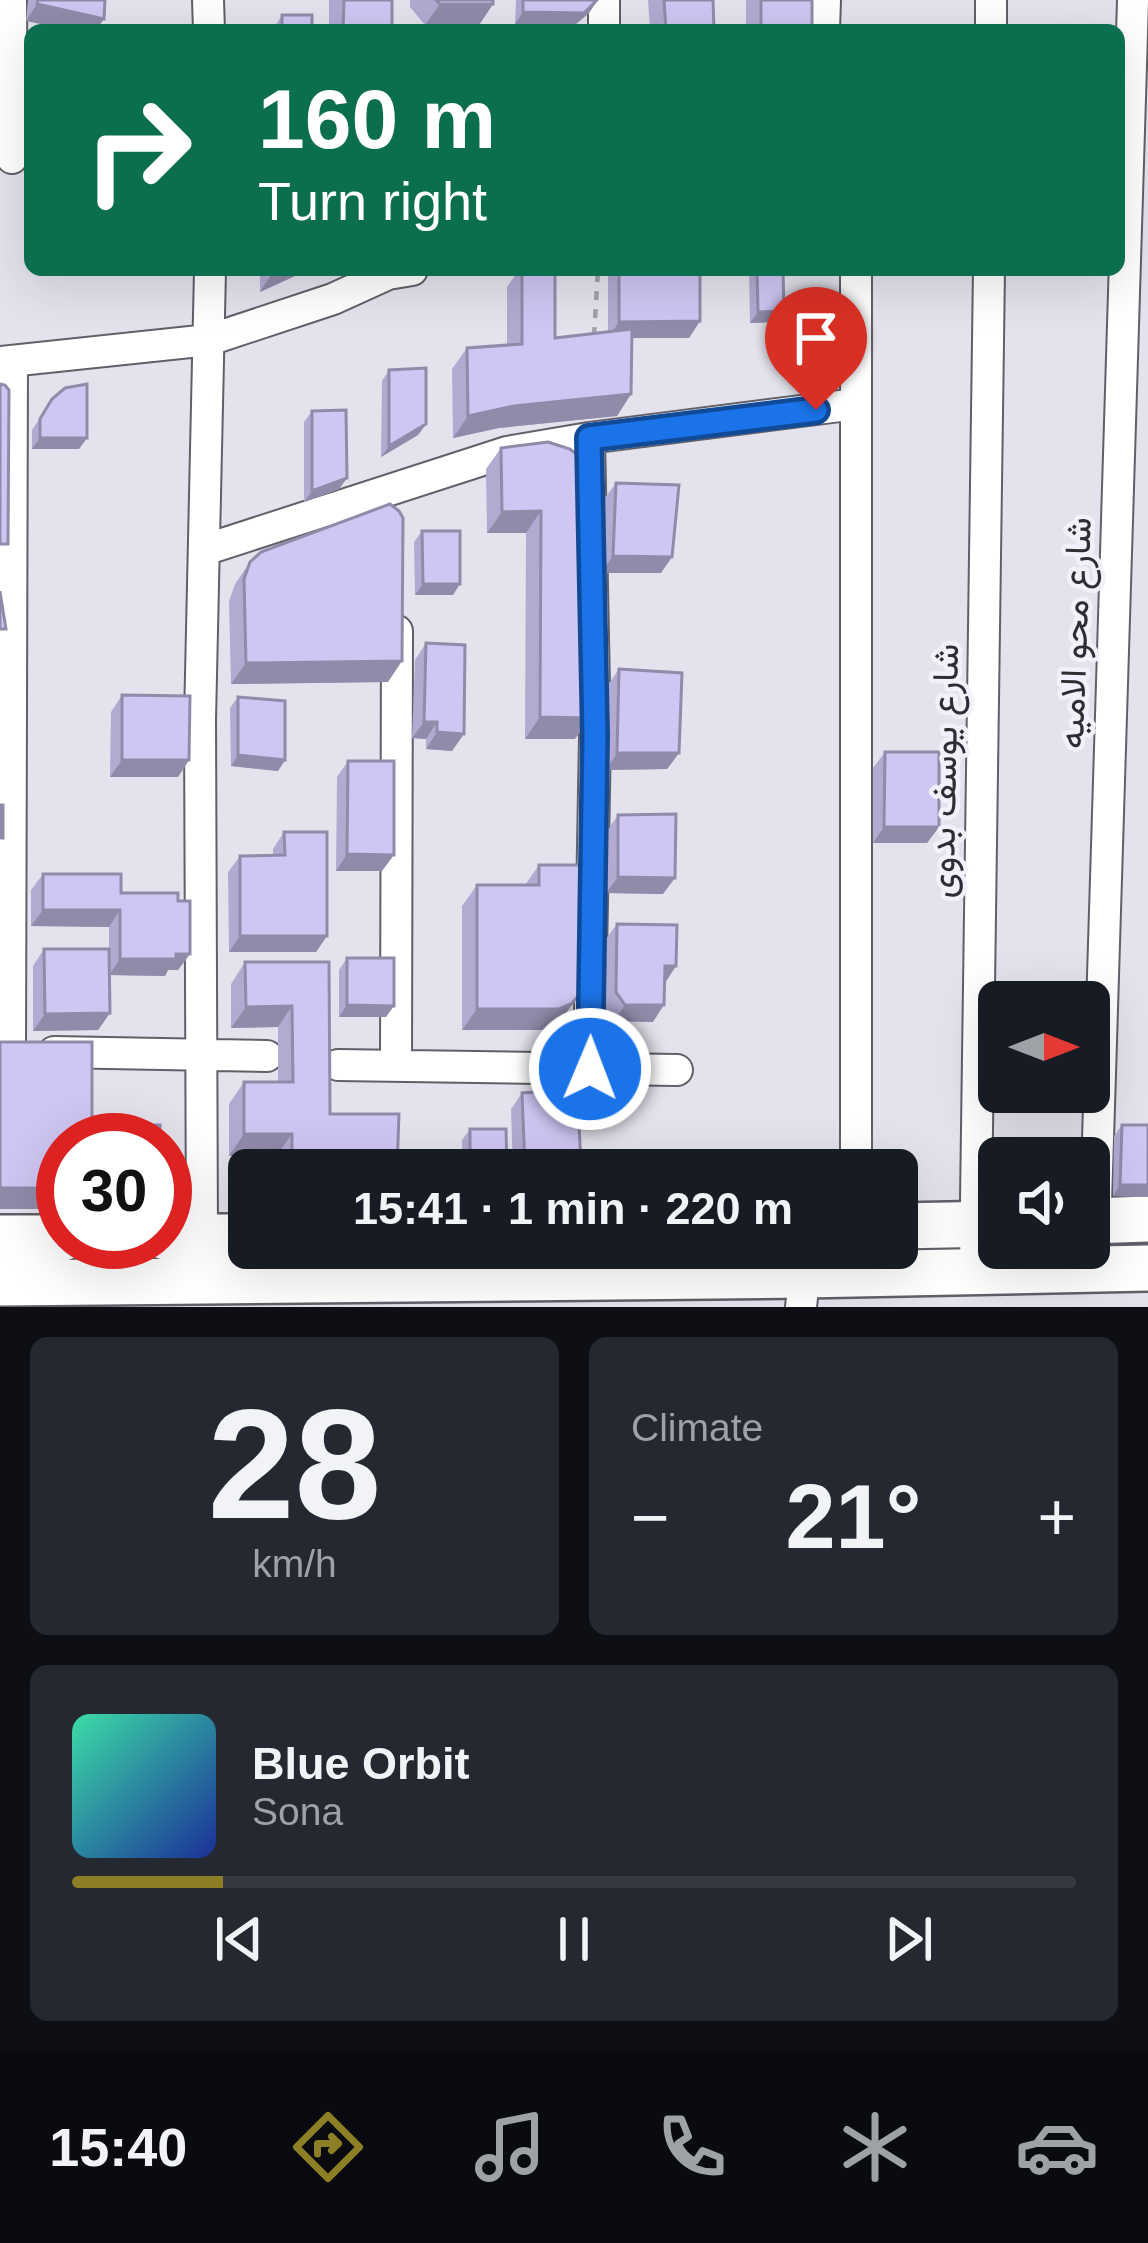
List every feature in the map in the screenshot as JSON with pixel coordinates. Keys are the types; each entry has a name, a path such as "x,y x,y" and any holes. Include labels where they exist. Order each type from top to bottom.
{"main road":[{"path":"1110,1220 1148,1219"},
{"path":"918,1226 978,1224"},
{"path":"192,1237 228,1237"},
{"path":"0,1238 36,1238"},
{"path":"1110,1269 1148,1268"},
{"path":"0,1283 114,1294 585,1292 804,1277 1094,1269"}],"street":[{"path":"11,0 14,158"},
{"name":"شارع محو الاميه","path":"1095,1137 1131,215 1133,0"},
{"path":"192,1150 202,1054 210,276"},
{"path":"267,1056 5,1051 6,362 208,340 266,325 384,276"},
{"path":"856,276 856,1149"},
{"name":"شارع يوسف بدوى","path":"987,1137 988,276"},
{"path":"204,550 397,498 507,452 856,404"},
{"path":"589,438 595,736 590,1069"},
{"path":"396,1066 397,602"},
{"path":"338,1065 677,1070"},
{"name":"شارع يوسف بدوى","path":"975,1273 978,1261"}],"path":[{"path":"593,354 598,276"}],"building":[{"path":"38,0 105,0 104,19 37,4"},
{"path":"344,0 392,0 392,24 343,24"},
{"path":"436,0 493,0 493,4 440,4"},
{"path":"523,0 597,0 584,13 523,12"},
{"path":"664,0 713,0 714,24 666,24"},
{"path":"761,0 812,0 812,24 761,24"},
{"path":"282,15 312,15 312,24 282,24"},
{"path":"522,276 555,276 555,338 632,329 631,394 514,406 468,416 467,348 522,344"},
{"path":"619,276 700,276 700,321 619,322"},
{"path":"757,276 783,276 784,311 758,312"},
{"path":"426,368 426,424 389,446 389,370"},
{"path":"0,384 9,390 8,544 0,544"},
{"path":"87,384 87,438 40,438 40,419 52,399 65,388"},
{"path":"346,410 347,478 312,491 312,411"},
{"path":"548,442 580,457 593,500 590,718 540,717 541,511 502,512 501,448"},
{"path":"616,483 679,485 672,557 613,556"},
{"path":"390,504 403,518 402,661 246,663 244,579 250,562 261,552"},
{"path":"422,531 460,531 460,584 423,584"},
{"path":"0,592 6,629 0,629"},
{"path":"426,643 465,645 464,734 437,732 437,722 424,722"},
{"path":"619,669 682,673 679,753 617,753"},
{"path":"122,695 190,696 189,760 122,760"},
{"path":"238,697 285,701 285,760 238,755"},
{"path":"885,752 939,752 939,827 884,827"},
{"path":"348,761 394,761 394,855 347,854"},
{"path":"3,805 3,838 0,838"},
{"path":"676,814 675,878 618,877 618,815"},
{"path":"284,832 327,832 327,936 240,936 240,856 285,855"},
{"path":"539,865 586,865 586,982 571,1004 559,1009 477,1009 477,885 539,885"},
{"path":"43,874 121,874 121,893 178,893 178,901 190,901 190,954 176,954 176,959 120,959 120,910 43,910"},
{"path":"617,924 677,925 676,966 665,966 664,1005 625,1005 616,992"},
{"path":"44,949 109,949 110,1013 45,1014"},
{"path":"347,958 394,958 394,1006 347,1005"},
{"path":"245,962 329,962 330,1114 399,1114 398,1149 292,1149 292,1134 244,1134 244,1082 293,1082 292,1006 246,1007"},
{"path":"0,1042 92,1042 92,1113 36,1113 36,1188 0,1188"},
{"path":"577,1089 580,1149 524,1149 522,1093"},
{"path":"1122,1125 1148,1125 1148,1185 1120,1185"},
{"path":"470,1129 506,1129 506,1149 470,1149"}],"route":[{"path":"590,1069 595,736 589,438 816,410"}]}
